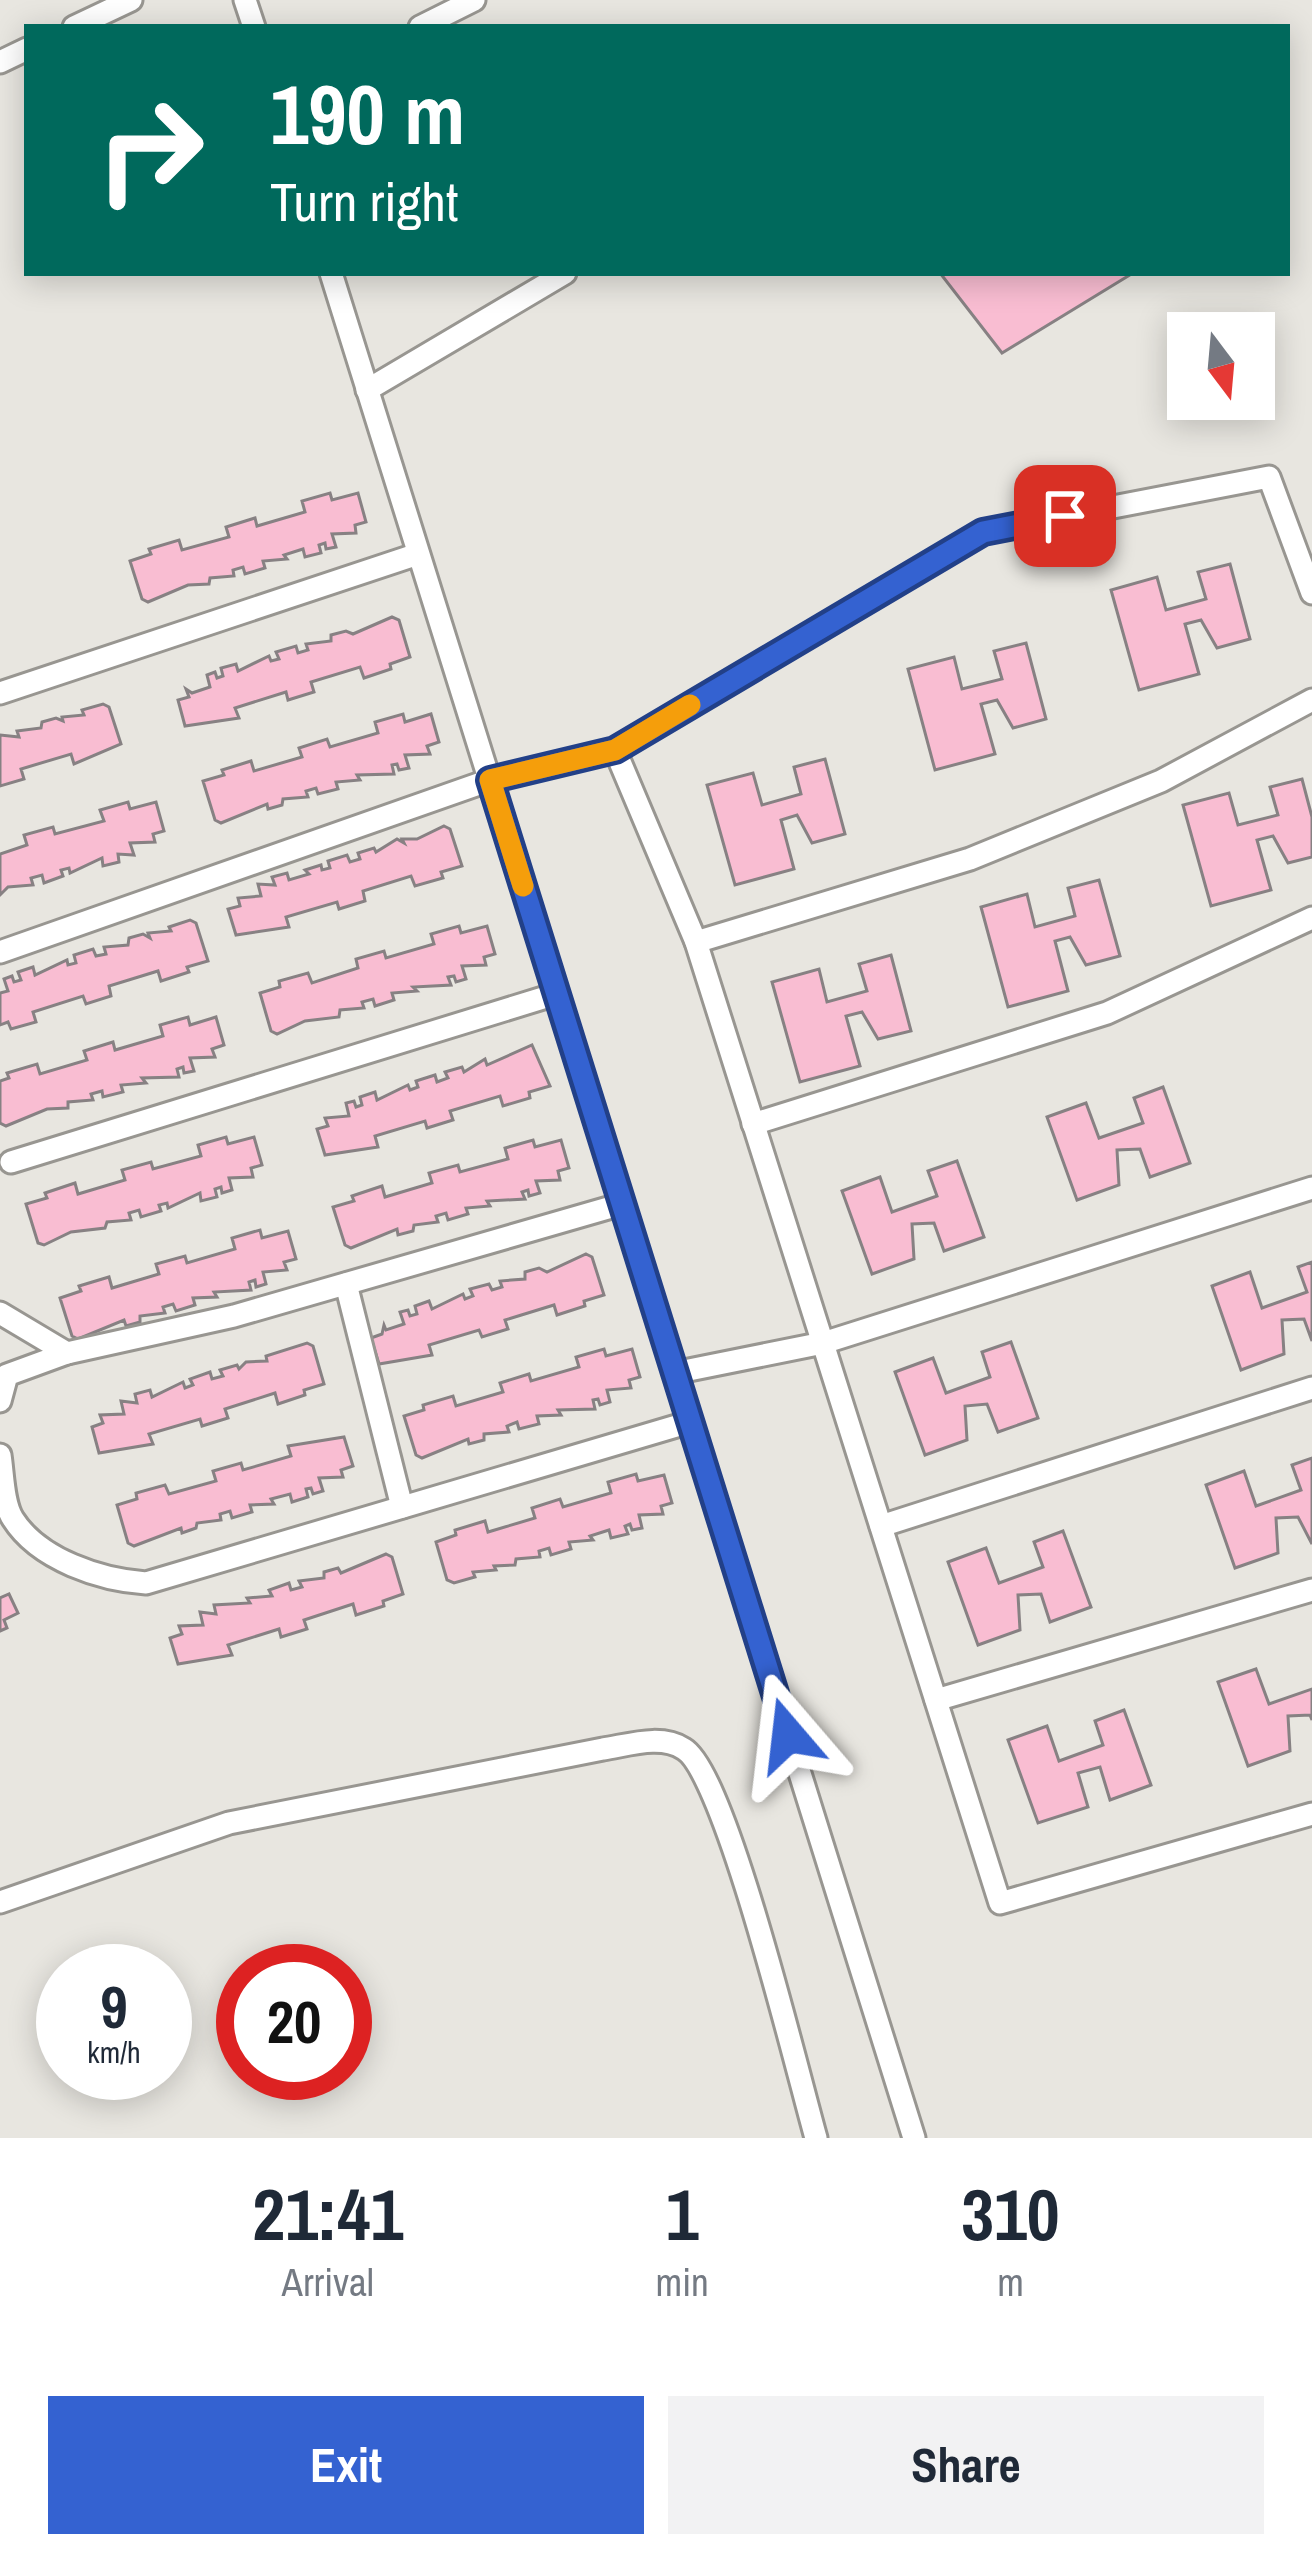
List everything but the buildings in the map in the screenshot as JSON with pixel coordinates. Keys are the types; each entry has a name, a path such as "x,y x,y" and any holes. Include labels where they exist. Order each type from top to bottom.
{"lane":[{"path":"80,24 131,0"},
{"path":"426,24 474,0"},
{"path":"332,276 914,2138"},
{"path":"368,390 560,276"},
{"path":"0,952 490,780 615,750 983,532 1269,477 1312,593"},
{"path":"0,694 418,554"},
{"path":"696,942 970,859 1161,781 1312,700"},
{"path":"615,750 696,942 1000,1903 1312,1814"},
{"path":"753,1124 1107,1013 1312,918"},
{"path":"11,1162 556,994"},
{"path":"674,1373 823,1343 1312,1188"},
{"path":"0,1401 7,1375 67,1353 234,1316 622,1204"},
{"path":"346,1284 402,1507"},
{"path":"0,1313 67,1353"},
{"path":"880,1526 1312,1388"},
{"path":"0,1455 5,1518 80,1567 113,1580 146,1583 689,1422"},
{"path":"936,1700 1312,1590"},
{"path":"0,1902 229,1823 603,1749 658,1741 680,1745 707,1776 749,1902 816,2138"}],"slow traffic":[{"path":"523,886 490,780 615,750 690,705"}],"route":[{"path":"788,1735 490,780 615,750 983,532 1065,516"}]}
